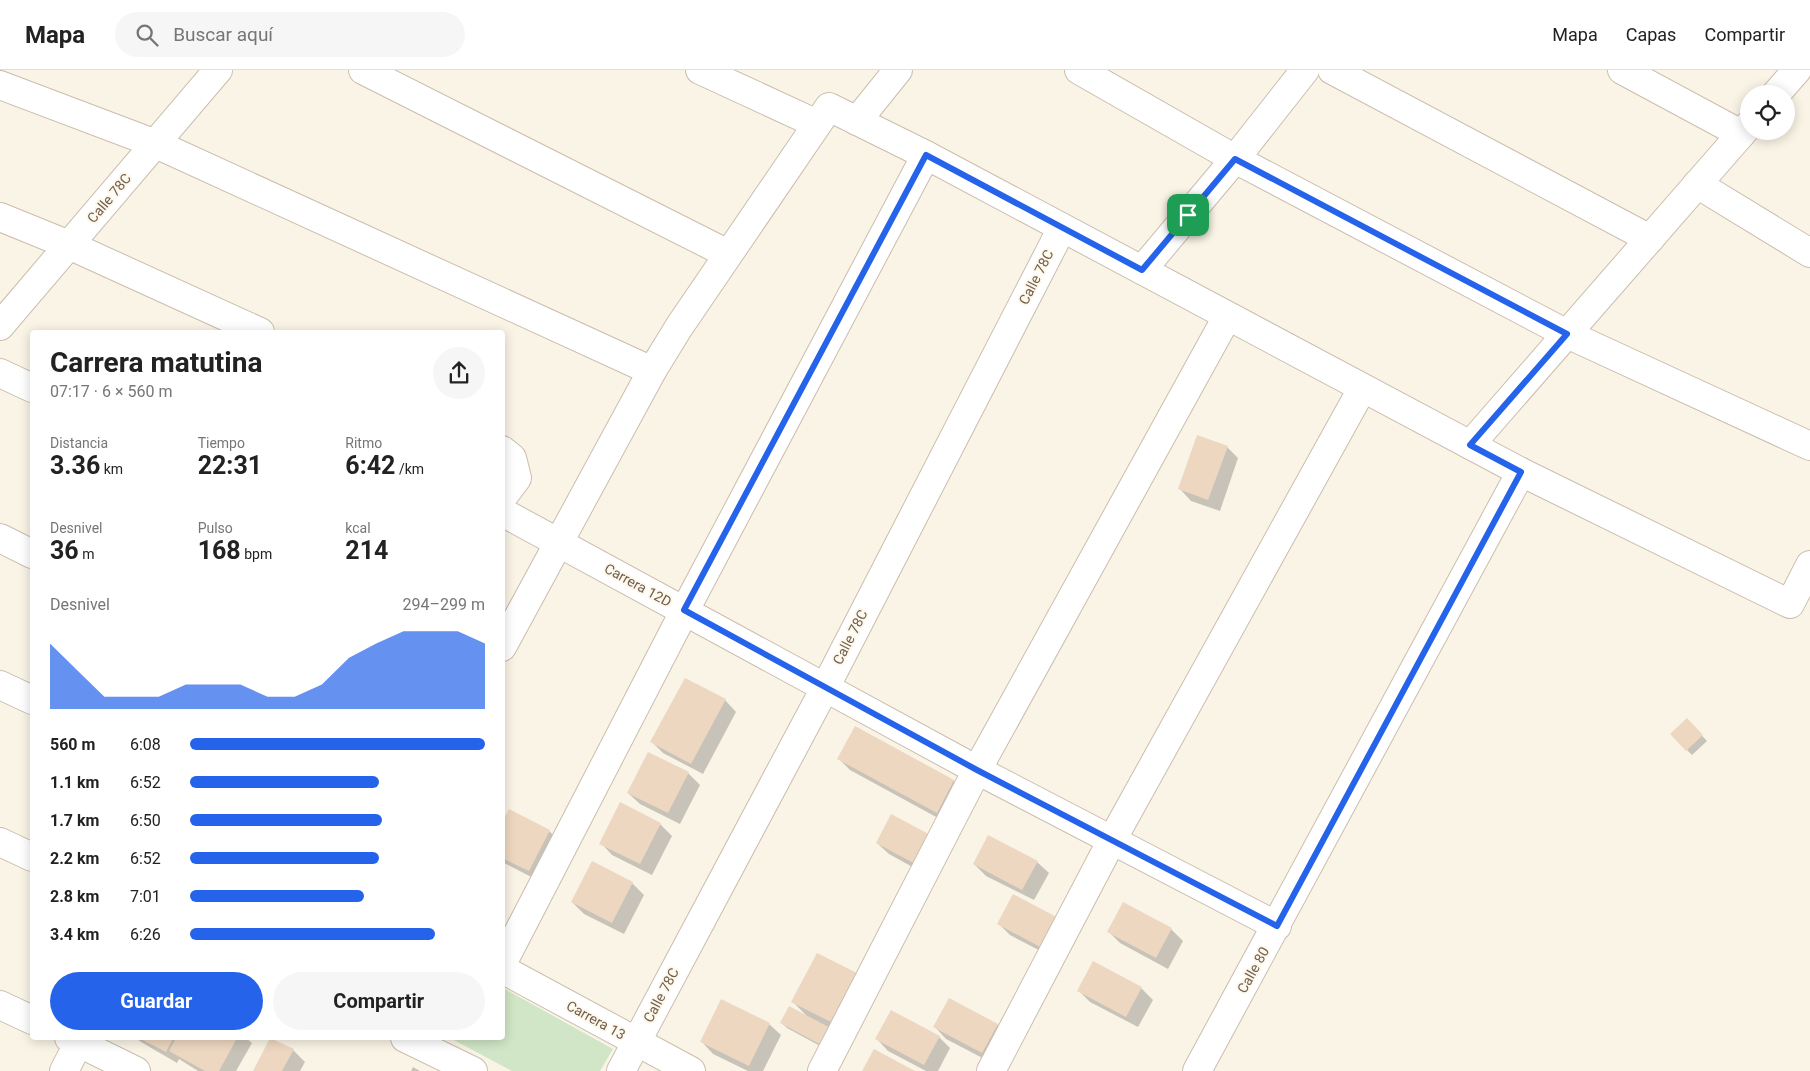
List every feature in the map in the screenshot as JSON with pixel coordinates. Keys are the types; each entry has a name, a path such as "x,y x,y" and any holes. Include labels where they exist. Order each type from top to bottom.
{"street":[{"name":"Calle 78C","path":"0,326 218,70"},
{"path":"363,70 728,254"},
{"path":"700,70 817,124"},
{"path":"857,121 898,70"},
{"path":"1079,70 1235,159 1567,334 1810,446"},
{"path":"1142,270 1235,159 1306,70"},
{"path":"1332,70 1650,239"},
{"path":"1622,70 1740,128"},
{"path":"1784,85 1797,70"},
{"path":"0,84 156,144 652,371"},
{"path":"505,641 652,371 679,327 829,107 926,155 1362,389 1521,472 1790,604 1810,565"},
{"path":"1470,445 1740,136"},
{"path":"505,958 684,610 926,155"},
{"path":"1697,184 1810,253"},
{"path":"0,217 69,245 256,330"},
{"name":"Calle 78C","path":"621,1071 824,688 1062,228"},
{"path":"822,1071 977,770 1227,316"},
{"path":"0,373 30,387"},
{"path":"991,1071 1112,840 1362,389"},
{"path":"505,452 512,458 517,478 505,494"},
{"name":"Calle 80","path":"1197,1071 1521,472"},
{"name":"Carrera 12D","path":"505,514 977,770 1277,926"},
{"path":"0,538 30,553"},
{"path":"0,685 30,699"},
{"path":"0,842 30,856"},
{"name":"Carrera 13","path":"505,971 691,1071"},
{"path":"0,1005 30,1019"},
{"path":"64,1071 76,1040"},
{"path":"78,1040 136,1071"},
{"path":"409,1040 472,1071"}],"green space":[{"path":"505,989 613,1049 600,1071 512,1071 454,1040 505,1040"}],"building":[{"path":"1197,435 1228,446 1208,500 1178,489"},
{"path":"685,678 726,699 691,764 650,742"},
{"path":"1687,718 1703,735 1686,751 1670,734"},
{"path":"855,726 954,780 937,813 837,759"},
{"path":"648,752 689,772 668,813 627,793"},
{"path":"620,802 661,823 640,864 599,844"},
{"path":"509,809 550,830 529,871 505,859 505,816"},
{"path":"891,814 940,840 925,869 876,843"},
{"path":"988,835 1038,861 1022,890 973,864"},
{"path":"592,861 633,882 612,923 571,902"},
{"path":"1013,894 1062,920 1046,950 997,924"},
{"path":"1123,902 1172,928 1156,958 1107,932"},
{"path":"817,953 865,977 839,1026 791,1002"},
{"path":"1093,961 1142,987 1126,1017 1077,991"},
{"path":"949,998 998,1024 982,1053 933,1027"},
{"path":"721,999 770,1023 749,1066 700,1042"},
{"path":"789,1006 836,1031 827,1048 780,1023"},
{"path":"891,1010 940,1036 924,1065 875,1039"},
{"path":"143,1040 172,1040 166,1052"},
{"path":"175,1040 236,1040 219,1071 205,1071 169,1051"},
{"path":"269,1040 274,1040 294,1049 282,1071 253,1071"},
{"path":"874,1049 915,1071 862,1071"}],"route":[{"path":"926,155 1142,270 1188,215 1235,159 1567,334 1470,445 1521,472 1277,926 977,770 684,610 926,155"}]}
